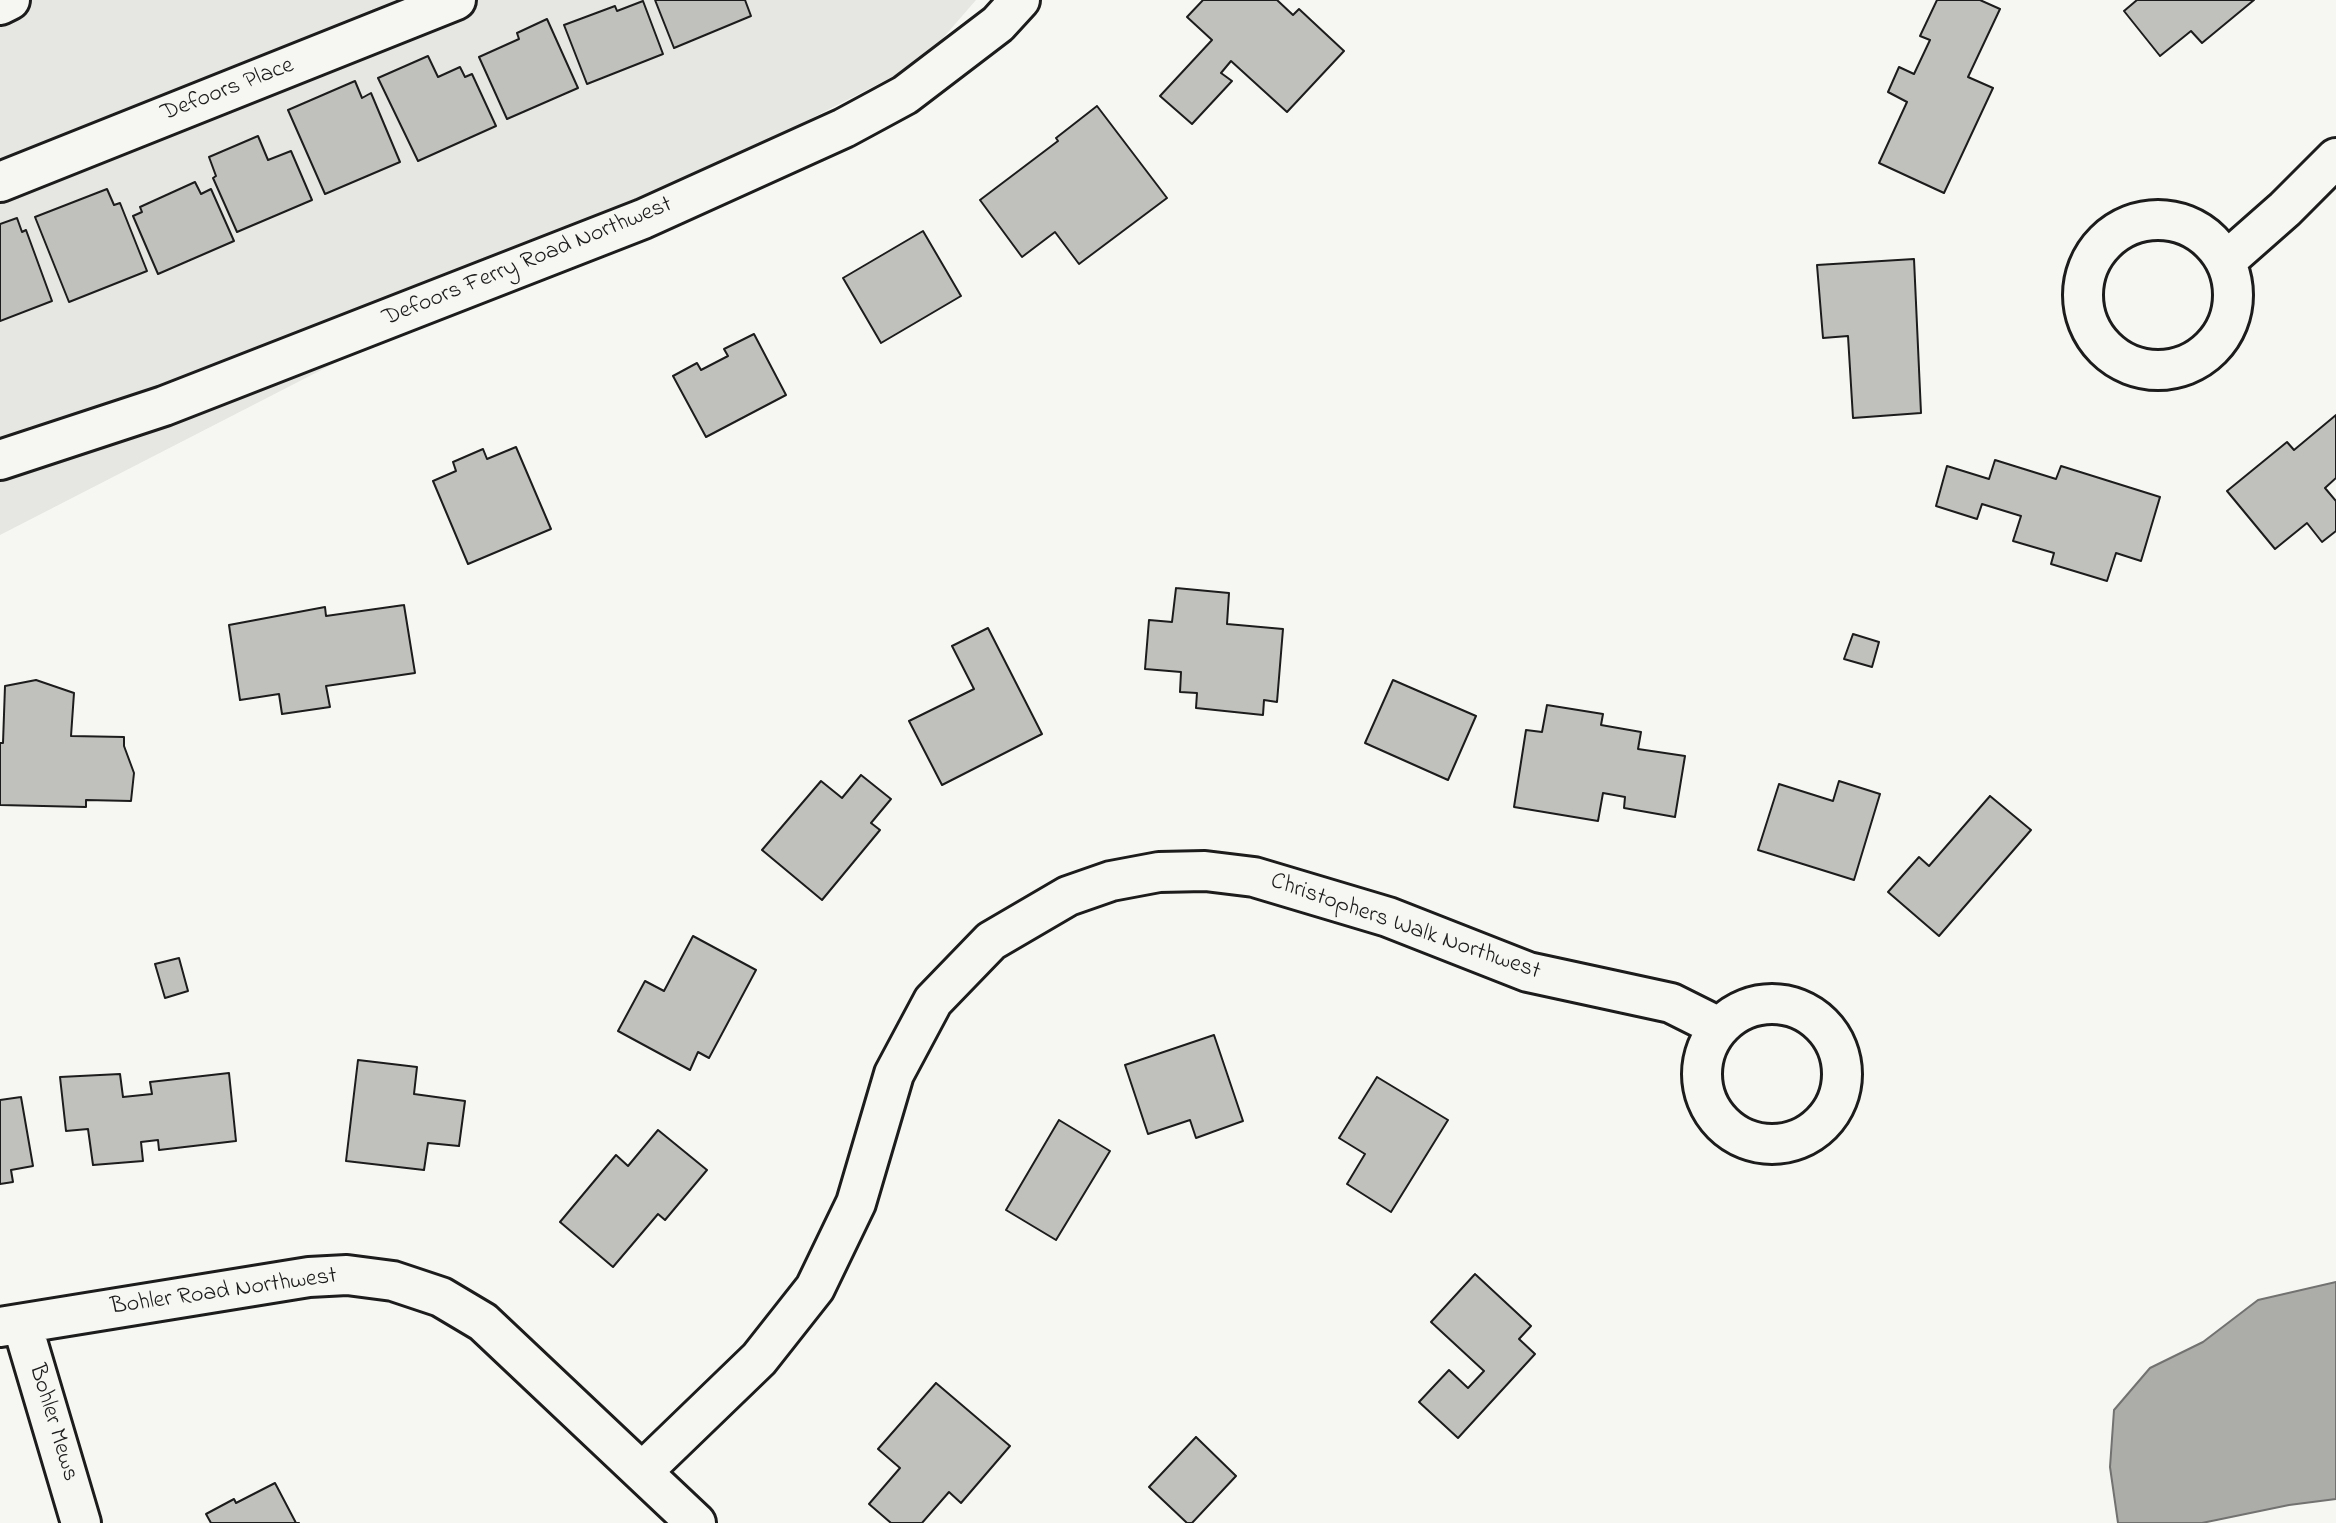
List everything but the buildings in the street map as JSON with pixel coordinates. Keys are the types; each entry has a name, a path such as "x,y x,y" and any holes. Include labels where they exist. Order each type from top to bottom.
{"street":[{"path":"0,5 10,0"},
{"name":"Defoors Place","path":"0,183 456,0"},
{"name":"Defoors Ferry Road Northwest","path":"0,460 164,406 643,219 844,128 905,95 998,24 1020,0"},
{"path":"2226,261 2285,209 2336,158"},
{"name":"Christophers Walk Northwest","path":"642,1472 759,1359 815,1288 856,1203 894,1074 933,1001 991,941 1068,895 1111,881 1160,872 1205,871 1254,877 1388,917 1528,972 1671,1003 1719,1027"},
{"name":"Bohler Road Northwest","path":"11,1326 309,1277 347,1275 393,1281 441,1297 483,1322 696,1523"},
{"name":"Bohler Mews","path":"11,1326 81,1523"}],"shaded area":[{"path":"0,0 976,0 923,61 0,535"},
{"path":"2336,1282 2336,1499 2289,1505 2202,1523 2118,1523 2110,1467 2114,1410 2150,1368 2203,1342 2258,1300"}]}
